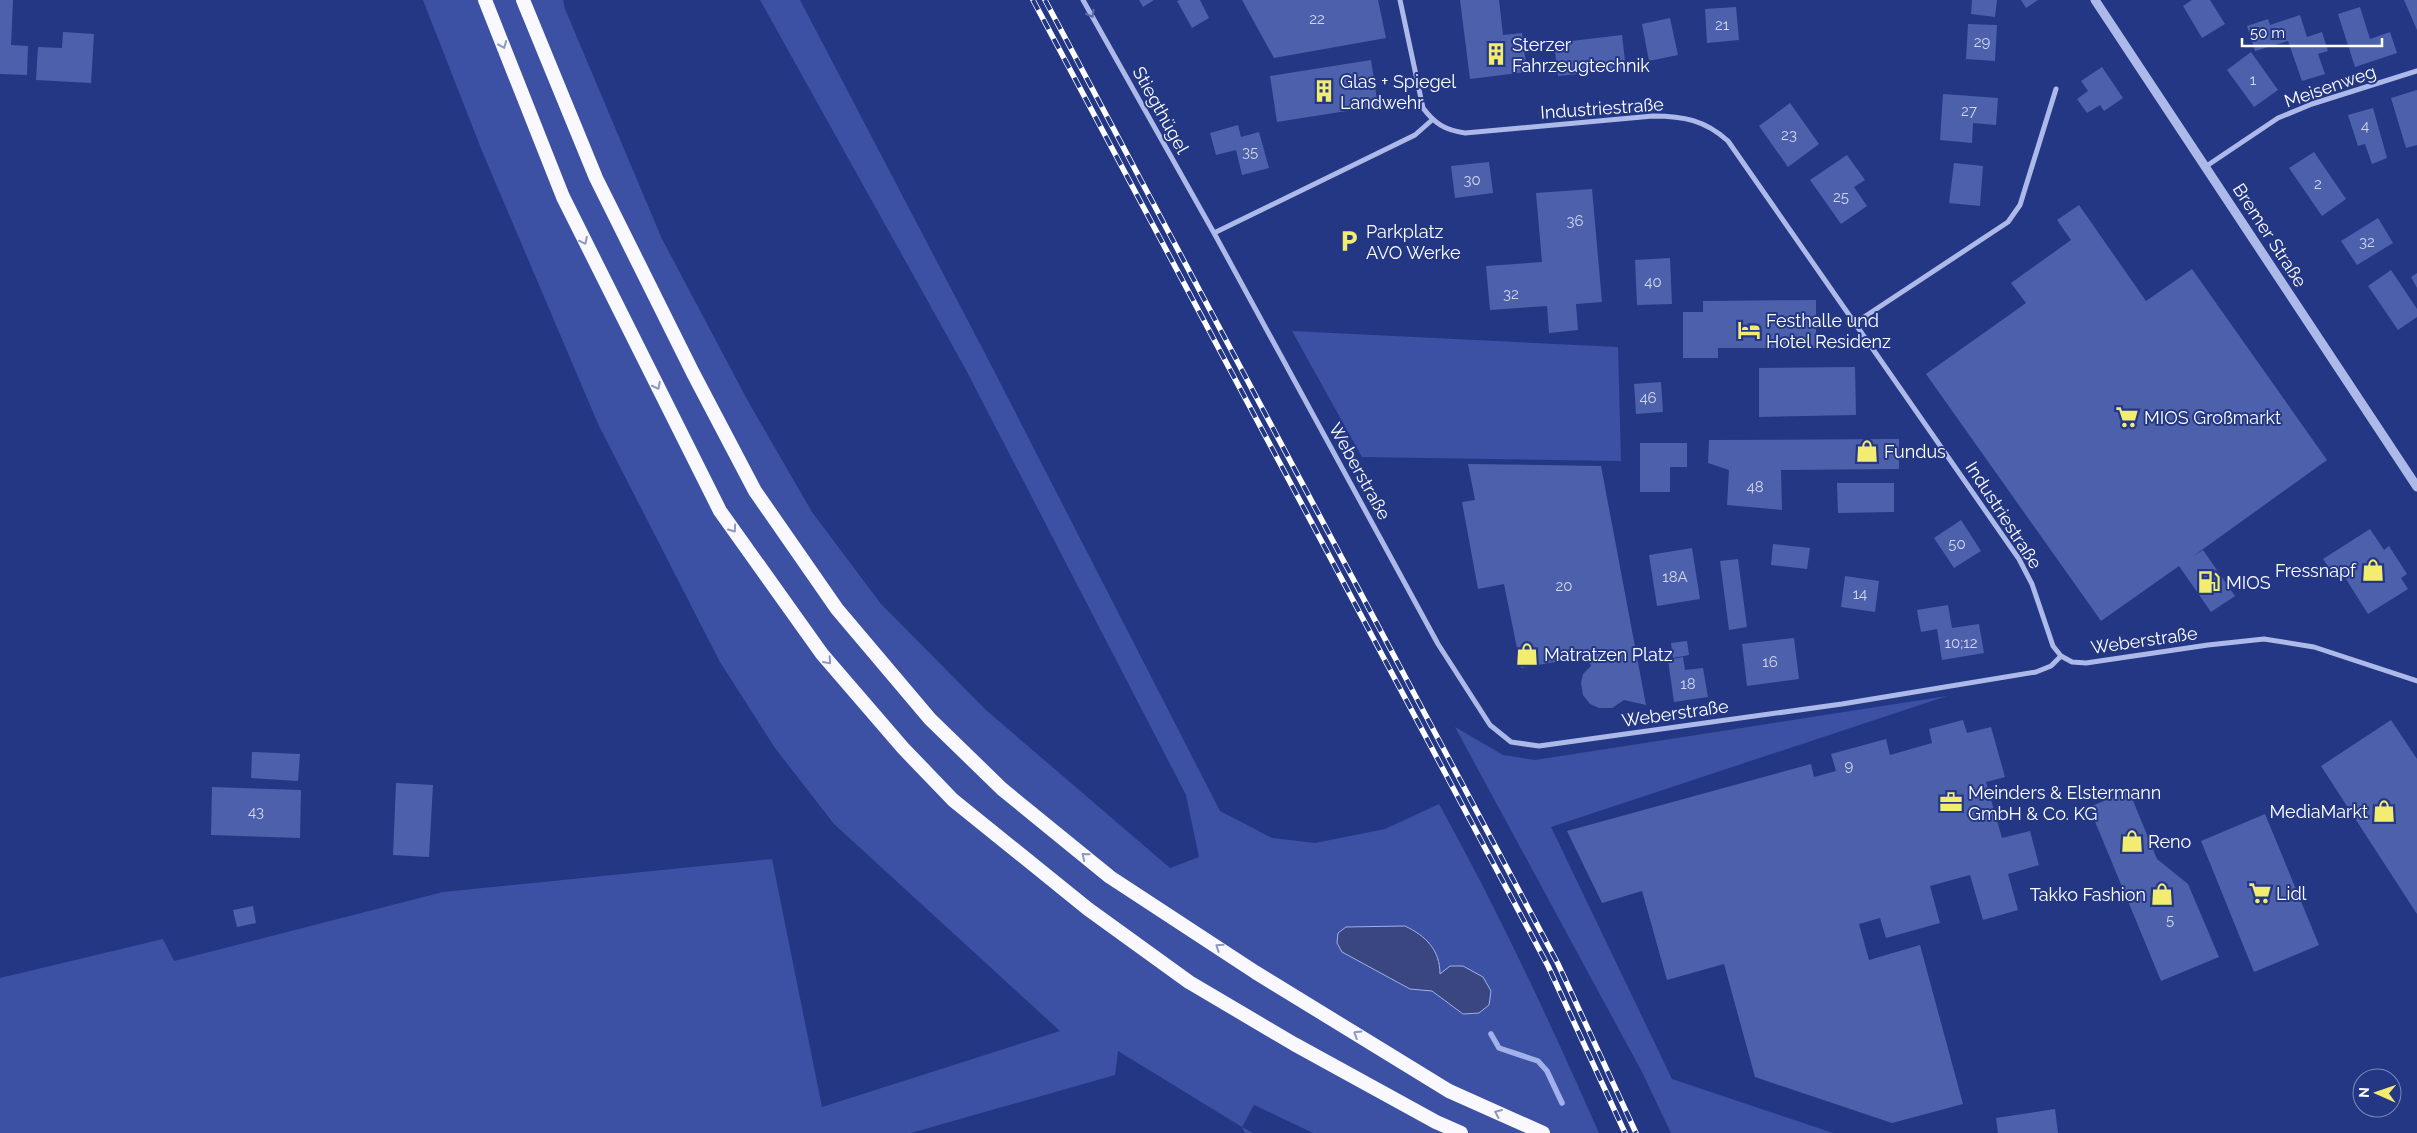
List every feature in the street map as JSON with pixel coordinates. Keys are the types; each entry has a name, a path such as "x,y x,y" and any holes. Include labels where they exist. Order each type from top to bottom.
{"highway":[{"path":"485,0 563,197 720,511 828,661 903,748 952,800 1088,908 1197,987 1302,1048 1436,1122 1461,1133"},
{"path":"523,0 596,178 755,491 837,609 930,719 1002,789 1110,876 1255,972 1449,1091 1543,1133"}],"street":[{"name":"Stiegthügel","path":"1083,0 1214,233"},
{"path":"1214,233 1414,135 1432,120 1423,108 1417,86 1400,0"},
{"name":"Bremer Straße","path":"2095,0 2417,487"},
{"name":"Meisenweg","path":"2205,167 2278,118 2312,104 2417,72"},
{"path":"1855,323 2008,222 2020,205 2056,90"},
{"name":"Industriestraße","path":"1432,120 1447,130 1465,133 1653,116 1679,116 1699,121 1715,129 1728,141 2019,559 2032,584 2053,646 2061,656"},
{"name":"Weberstraße","path":"1214,233 1438,644 1490,725 1512,742 1539,746 1842,704 2036,672 2051,666 2061,656 2072,662 2086,663 2216,644 2264,640 2314,647 2417,681"}],"shaded area":[{"path":"423,0 563,0 565,9 662,239 749,403 812,512 881,604 987,711 1170,868 1199,857 1186,795 965,368 760,0 800,0 990,363 1220,811 1272,838 1315,843 1385,829 1439,804 1523,967 1599,1133 1313,1133 1254,1105 1242,1127 1118,1051 1115,1075 911,1133 0,1133 0,978 163,939 174,961 443,892 772,859 822,1107 1060,1031 834,824 775,748 720,662 599,426 482,151"},
{"path":"1292,331 1618,347 1621,461 1362,457"},
{"path":"1947,696 1551,827 1672,1079 1833,1133 1671,1133 1642,1072 1455,727 1503,755 1535,760"},
{"path":"1405,926 1419,934 1430,945 1437,958 1440,974 1450,966 1463,966 1483,977 1491,991 1489,1005 1479,1013 1463,1014 1432,991 1410,989 1342,952 1337,943 1338,933 1346,927"},
{"path":"1242,1127 1253,1133 1245,1133"}],"building":[{"path":"0,0 13,0 11,45 28,46 27,75 0,74"},
{"path":"1139,0 1154,0 1143,7"},
{"path":"1200,0 1209,18 1192,28 1177,1"},
{"path":"1242,0 1378,0 1386,38 1274,58"},
{"name":"Sterzer Fahrzeugtechnik","path":"1460,0 1499,0 1503,35 1522,33 1527,72 1470,79"},
{"path":"1972,0 1997,0 1995,17 1971,14"},
{"path":"2021,0 2038,0 2026,8"},
{"path":"2192,0 2210,0 2225,24 2202,38 2183,6"},
{"path":"2404,0 2417,0 2417,30"},
{"path":"1736,7 1739,40 1707,43 1705,9"},
{"path":"2360,7 2370,39 2390,32 2397,53 2355,67 2338,14"},
{"path":"2300,15 2307,37 2322,32 2328,51 2318,54 2325,74 2302,81 2288,41 2255,51 2247,26 2268,19 2270,25"},
{"path":"1670,18 1678,55 1649,61 1642,24"},
{"path":"1968,24 1997,25 1995,61 1966,59"},
{"path":"63,32 94,34 91,83 36,80 38,47 62,48"},
{"path":"1622,35 1626,69 1558,76 1554,43"},
{"path":"2251,52 2278,90 2254,107 2227,70"},
{"name":"Glas + Spiegel Landwehr","path":"1371,60 1378,106 1277,122 1270,76"},
{"path":"2102,67 2123,98 2104,111 2100,105 2087,113 2077,99 2088,91 2081,81"},
{"path":"2417,90 2417,145 2406,148 2391,98"},
{"path":"1943,94 1998,98 1996,125 1973,123 1972,143 1940,140"},
{"path":"1790,103 1819,144 1788,167 1759,126"},
{"path":"2373,108 2387,158 2372,164 2365,144 2358,146 2348,115"},
{"path":"1238,125 1241,137 1259,132 1269,168 1242,175 1236,150 1216,155 1210,133"},
{"path":"2314,152 2346,199 2322,216 2289,168"},
{"path":"1847,155 1865,180 1854,187 1867,206 1841,224 1810,180"},
{"path":"1489,162 1493,193 1455,198 1451,166"},
{"path":"1954,163 1983,166 1980,206 1949,203"},
{"path":"1592,189 1602,302 1576,304 1578,330 1549,333 1547,306 1490,310 1486,266 1542,262 1536,193"},
{"name":"MIOS Großmarkt","path":"2079,205 2146,301 2192,269 2327,460 2192,557 2203,550 2235,596 2211,612 2179,566 2101,621 1926,374 2026,303 2011,283 2071,240 2057,220"},
{"path":"2378,218 2393,243 2357,265 2341,241"},
{"path":"1670,258 1672,304 1637,305 1635,260"},
{"path":"2391,270 2417,309 2417,317 2398,330 2368,286"},
{"path":"2417,273 2417,288 2411,277"},
{"name":"Festhalle und Hotel Residenz","path":"1816,300 1816,348 1718,348 1718,358 1683,358 1683,312 1703,312 1703,301"},
{"path":"1855,367 1856,415 1759,417 1759,368"},
{"path":"1661,382 1663,412 1636,414 1634,384"},
{"path":"1899,439 1899,469 1781,470 1782,510 1727,505 1729,470 1708,463 1709,440"},
{"path":"1640,443 1687,443 1687,467 1670,467 1670,492 1640,492"},
{"path":"1468,464 1601,466 1646,705 1624,700 1612,708 1599,708 1590,704 1583,695 1581,683 1583,674 1591,666 1588,656 1521,668 1504,584 1478,589 1462,502 1475,500"},
{"path":"1837,483 1894,483 1894,512 1838,513"},
{"path":"1961,520 1981,551 1954,568 1934,538"},
{"name":"Fressnapf","path":"2370,529 2384,550 2389,546 2407,574 2401,578 2408,589 2368,614 2339,568 2332,572 2323,559"},
{"path":"1773,544 1810,548 1807,569 1771,565"},
{"path":"1692,548 1700,599 1657,606 1649,555"},
{"path":"1738,559 1747,627 1729,630 1720,561"},
{"path":"1845,576 1879,581 1875,612 1841,607"},
{"path":"1948,605 1952,628 1979,624 1984,653 1942,660 1937,629 1921,632 1917,610"},
{"path":"1794,638 1799,679 1747,686 1742,644"},
{"path":"1687,641 1689,655 1673,658 1671,643"},
{"path":"1683,657 1685,670 1703,668 1708,697 1674,702 1668,660"},
{"path":"1963,720 1967,733 1991,727 2005,777 1986,782 2002,838 2030,831 2039,865 2008,874 2018,910 1983,920 1970,875 1930,886 1940,923 1886,938 1880,918 1859,924 1869,960 1920,945 1963,1104 1892,1123 1755,1077 1724,964 1667,980 1642,891 1602,903 1567,831 1811,764 1814,777 1836,771 1831,754 1886,739 1890,755 1932,743 1929,729"},
{"name":"MediaMarkt","path":"2391,720 2417,759 2417,914 2321,766"},
{"path":"252,752 300,754 298,781 251,778"},
{"path":"396,783 433,785 429,857 393,855"},
{"path":"212,787 301,790 300,838 211,835"},
{"path":"2129,791 2157,859 2188,884 2219,957 2161,981 2089,807"},
{"name":"Lidl","path":"2265,814 2319,945 2254,972 2201,841"},
{"path":"253,906 256,923 237,927 233,910"},
{"path":"2055,1109 2058,1133 1998,1133 1996,1118"}],"waterway":[{"path":"1491,1034 1499,1048 1538,1061 1547,1071 1562,1103"}],"railway":[{"path":"1033,0 1548,966 1625,1133"},
{"path":"1045,0 1558,964 1636,1133"}],"place":[{"name":"Sterzer Fahrzeugtechnik","path":"1496,54"},
{"name":"Glas + Spiegel Landwehr","path":"1324,91"},
{"name":"Parkplatz AVO Werke","path":"1349,241"},
{"name":"Festhalle und Hotel Residenz","path":"1749,330"},
{"name":"MIOS Großmarkt","path":"2127,417"},
{"name":"Fundus","path":"1867,451"},
{"name":"Fressnapf","path":"2373,570"},
{"name":"MIOS","path":"2209,582"},
{"name":"Matratzen Platz","path":"1527,654"},
{"name":"Meinders & Elstermann GmbH & Co. KG","path":"1951,802"},
{"name":"MediaMarkt","path":"2384,811"},
{"name":"Reno","path":"2132,841"},
{"name":"Lidl","path":"2260,893"},
{"name":"Takko Fashion","path":"2162,894"}]}
